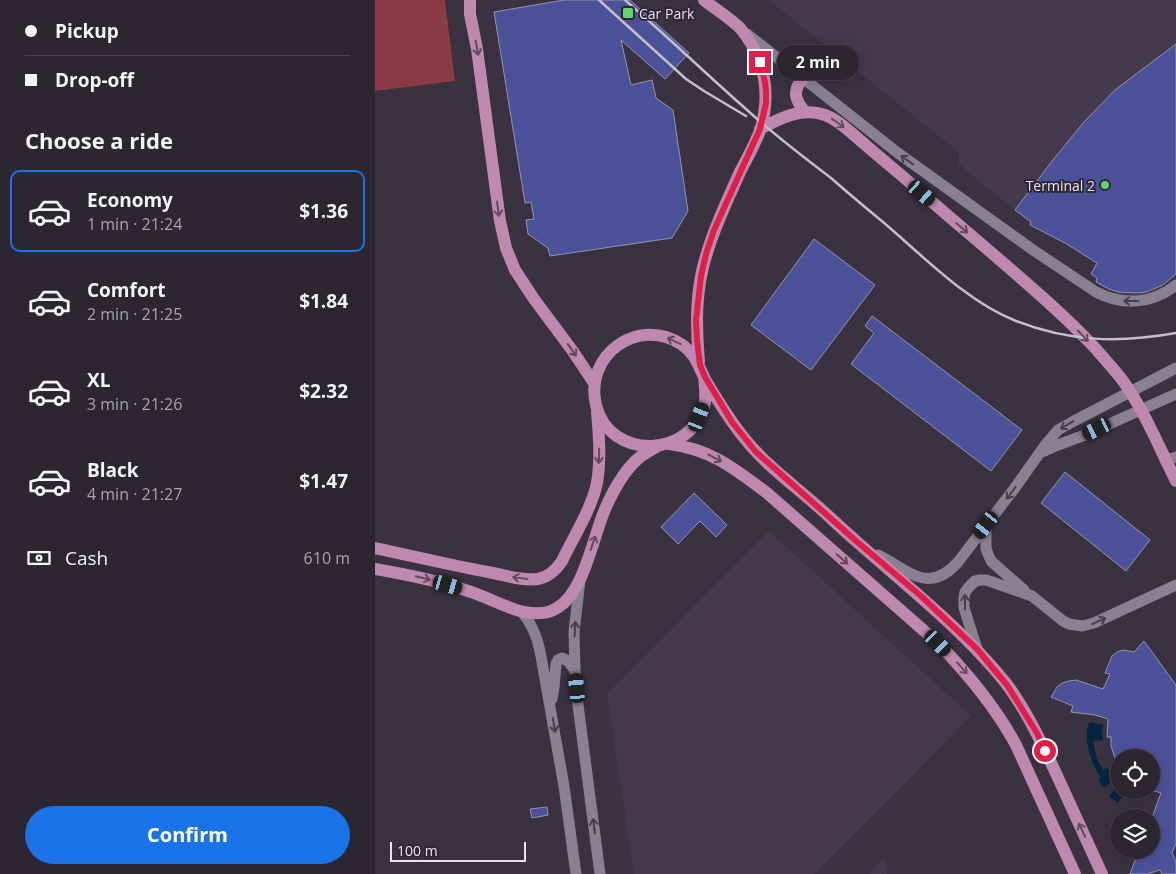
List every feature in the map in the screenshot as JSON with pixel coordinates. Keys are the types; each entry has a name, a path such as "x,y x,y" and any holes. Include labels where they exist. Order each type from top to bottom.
{"main road":[{"path":"470,0 470,14 477,49 500,221 510,262 520,280 594,383"},
{"path":"700,365 696,320 701,276 706,254 724,206 760,129 766,103 763,72 753,49 739,27 704,0"},
{"path":"803,79 797,86 796,94 798,103 805,112"},
{"path":"760,129 784,118 805,112 824,115 843,126 1065,316 1123,380 1171,459 1176,481"},
{"path":"375,548 520,578 537,579 549,575 562,561 587,511 597,484 599,448 594,383 603,359 622,342 634,337 646,334 672,339 683,345 692,354 732,422 756,452 921,596 977,649 1007,685 1037,733 1103,874"},
{"path":"597,407 603,421 613,433 626,442 640,446 656,447 669,444 681,438 692,428 699,417 705,404 705,377"},
{"path":"669,444 683,446 708,454 737,471 767,493 938,643 961,666 1010,732 1075,874"},
{"path":"375,569 423,577 470,591 523,612 547,612 557,608 565,602 581,577 605,508 618,484 640,457 656,447"}],"street":[{"path":"739,27 898,154 1033,250 1096,292 1113,300 1141,301 1159,296 1176,285"},
{"path":"869,552 914,576 935,578 944,575 951,570 986,525 1051,436 1074,420 1176,368"},
{"path":"1039,454 1080,438 1176,394"},
{"path":"986,525 986,549 991,561 1069,624 1082,626 1094,623 1176,585"},
{"path":"581,577 574,632 575,670 600,874"},
{"path":"977,649 964,607 965,592 975,581 986,580 1032,596"},
{"path":"523,612 538,640 564,786 576,874"},
{"path":"550,704 557,660 566,659 575,670"}],"shaded area":[{"path":"375,0 445,0 455,81 375,91"},
{"path":"769,0 1176,0 1176,274 1162,287 1148,293 1135,296 1107,290 1096,282 1097,278 1091,274 1097,263 1065,243 1030,225 1031,222 959,164 959,152"},
{"path":"769,531 971,716 815,874 634,874 607,694"},
{"path":"884,858 887,874 869,874"}],"water":[{"path":"1089,722 1103,725 1103,740 1093,741 1097,759 1103,770 1107,768 1110,771 1110,783 1104,788 1098,780 1101,778 1089,751 1087,729"}],"building":[{"path":"564,0 630,0 689,53 665,79 621,40 631,85 652,80 656,98 673,110 688,211 672,238 550,256 548,248 528,234 526,220 534,219 531,202 525,203 494,12"},
{"name":"Terminal 2","path":"1176,44 1176,274 1163,285 1146,292 1118,292 1096,282 1097,278 1091,274 1097,263 1065,243 1030,225 1031,222 1015,210 1084,122 1115,90"},
{"path":"814,239 875,285 811,370 751,325"},
{"path":"872,316 1022,430 991,471 851,364 874,333 865,326"},
{"path":"1065,472 1150,540 1126,571 1041,503"},
{"path":"694,493 727,525 716,537 700,521 678,544 661,527"},
{"path":"1144,641 1176,685 1176,844 1172,853 1176,861 1176,874 1162,874 1160,870 1147,874 1130,874 1136,859 1160,859 1160,809 1155,809 1161,793 1160,749 1112,749 1111,737 1107,737 1108,719 1095,715 1071,712 1073,706 1051,697 1057,687 1069,681 1076,680 1103,689 1110,674 1105,673 1112,656 1123,650 1134,652"},
{"path":"547,807 548,815 532,818 530,809"}],"railway":[{"path":"599,0 686,79 746,116"},
{"path":"625,0 767,127 831,178 946,277 998,313 1036,328 1075,337 1115,339 1176,333"}],"place":[{"name":"Car Park","path":"628,13"},
{"name":"Terminal 2","path":"1105,185"}],"route":[{"path":"760,62 765,82 766,103 760,129 714,230 701,276 696,320 700,365 723,409 756,452 921,596 977,649 1007,685 1037,733 1045,751"}]}
